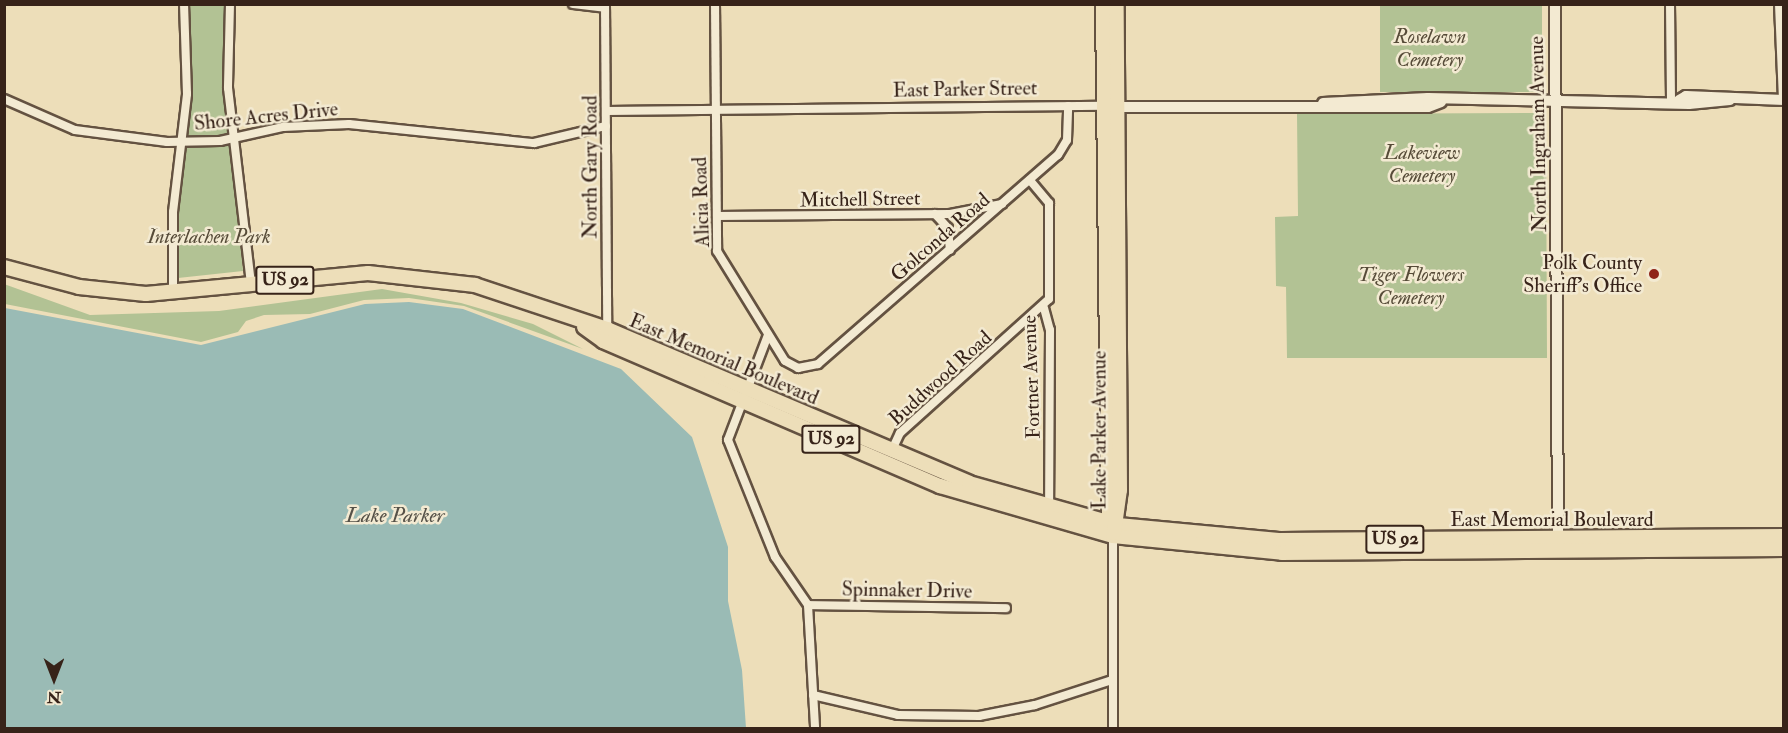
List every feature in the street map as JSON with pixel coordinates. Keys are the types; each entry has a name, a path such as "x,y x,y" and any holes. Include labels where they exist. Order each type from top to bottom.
{"main road":[{"name":"Lake Parker Avenue","path":"1103,4 1112,528"},
{"name":"Lake Parker Avenue","path":"1112,528 1119,490 1117,4"},
{"name":"East Memorial Boulevard","path":"4,267 103,291 173,294 338,274 424,276 504,293 744,395 891,452 1048,509 1112,528 1252,539 1374,539 1713,550 1784,549"},
{"name":"East Memorial Boulevard","path":"581,325 607,329 960,494 1213,550 1344,553 1784,536"},
{"path":"1119,490 1128,513 1152,530"},
{"path":"1713,550 1758,536"},
{"path":"1344,553 1374,539"}],"street":[{"path":"173,294 172,212 188,79 184,4"},
{"path":"230,4 233,139 251,285"},
{"path":"573,4 605,6"},
{"name":"Alicia Road","path":"715,4 717,216 722,261 785,361 801,369"},
{"name":"North Ingraham Avenue","path":"1555,4 1558,544"},
{"path":"1670,4 1675,100"},
{"path":"1779,4 1783,100"},
{"name":"North Gary Road","path":"605,6 607,329"},
{"name":"Shore Acres Drive","path":"4,99 55,124 94,135 182,141 233,139 283,127 349,124 534,143 606,126"},
{"name":"East Parker Street","path":"607,111 1323,103 1428,107 1441,102 1783,100"},
{"name":"Golconda Road","path":"801,369 818,364 1030,180 1063,148 1068,106"},
{"name":"Fortner Avenue","path":"1030,180 1049,207 1049,299 1044,308 1050,330 1048,509"},
{"name":"Mitchell Street","path":"717,216 934,214 1002,204"},
{"path":"934,214 948,228 950,250"},
{"name":"Buddwood Road","path":"891,452 900,433 1044,308"},
{"path":"768,335 728,428 728,445 775,557 808,605 815,729"},
{"path":"1112,528 1113,729"},
{"name":"Spinnaker Drive","path":"808,605 1006,608"},
{"path":"813,695 898,715 979,716 1035,705 1112,680"}],"green space":[{"name":"Interlachen Park","path":"187,5 228,5 225,54 243,271 178,278 175,245 190,117"},
{"name":"Roselawn Cemetery","path":"1380,5 1542,5 1542,92 1380,92"},
{"path":"1540,113 1546,120 1547,358 1287,358 1286,287 1276,286 1275,217 1298,216 1297,114"},
{"path":"4,284 90,315 219,311 382,289 461,303 533,324 583,349 464,306 409,298 364,300 310,314 264,315 246,321 238,332 201,342 5,304"}],"water":[{"name":"Lake Parker","path":"409,302 463,309 621,369 692,437 728,547 728,601 742,670 746,728 5,728 5,308 201,345 365,304"}],"place":[{"name":"Polk County Sheriff's Office","path":"1654,274"}],"park label":[{"name":"Lakeview Cemetery","path":"1422,164"},
{"name":"Tiger Flowers Cemetery","path":"1411,286"}]}
